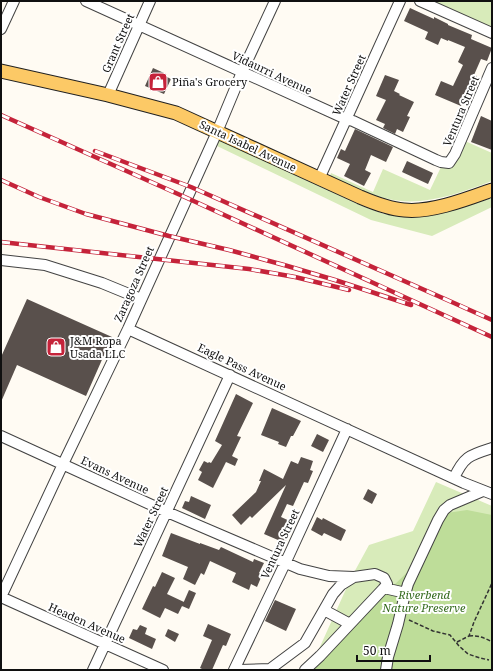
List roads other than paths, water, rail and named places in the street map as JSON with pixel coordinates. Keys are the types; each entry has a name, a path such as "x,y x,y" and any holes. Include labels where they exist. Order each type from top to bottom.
{"main road":[{"name":"Santa Isabel Avenue","path":"1,71 176,112 319,179 384,207 405,211 432,209 492,190"}],"street":[{"path":"1,29 14,1"},
{"name":"Vidaurri Avenue","path":"86,1 346,120 352,121 436,160 449,163"},
{"name":"Grant Street","path":"108,95 150,1"},
{"name":"Zaragoza Street","path":"1,597 128,329 275,1"},
{"name":"Water Street","path":"319,179 400,1"},
{"path":"420,1 492,33"},
{"name":"Ventura Street","path":"449,163 456,154 492,68"},
{"path":"1,260 46,265 102,283 141,299"},
{"name":"Eagle Pass Avenue","path":"128,329 487,492"},
{"name":"Water Street","path":"93,670 230,375"},
{"name":"Ventura Street","path":"234,670 347,429"},
{"name":"Evans Avenue","path":"1,436 166,512 284,563 300,569 328,576 354,577 375,574 384,578 387,584 384,588"},
{"path":"454,478 458,468 464,460 473,454 492,448"},
{"path":"386,670 388,656 406,593 418,562 440,515 450,505 487,492"},
{"path":"239,670 270,669 305,642 334,594 341,585 354,577"},
{"path":"305,670 384,588 406,593"},
{"name":"Headen Avenue","path":"1,597 163,670"},
{"path":"324,610 350,624"}],"railway":[{"path":"1,115 492,337"},
{"path":"95,151 191,187 492,320"},
{"path":"1,180 39,197 86,214 284,265 411,305"},
{"path":"1,242 249,269 295,277 349,290"}],"place":[{"name":"Piña's Grocery","path":"158,82"},
{"name":"J&M Ropa Usada LLC","path":"56,347"}],"park label":[{"name":"Riverbend Nature Preserve","path":"424,601"}]}
